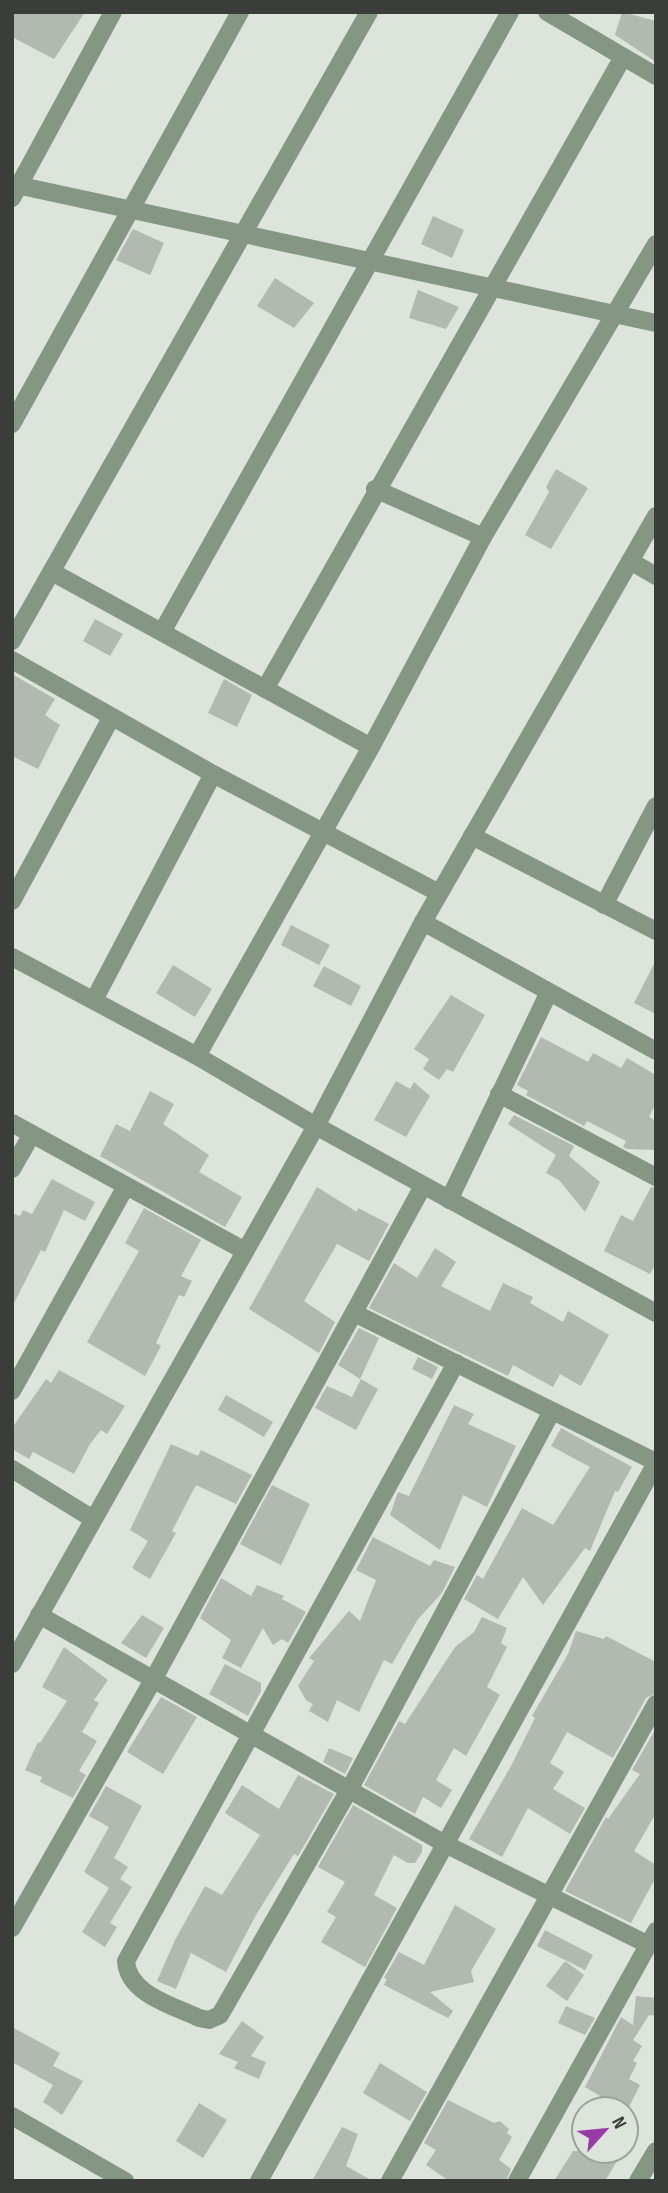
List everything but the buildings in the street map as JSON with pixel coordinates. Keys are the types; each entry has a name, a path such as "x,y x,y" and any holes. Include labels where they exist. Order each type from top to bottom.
{"street":[{"path":"113,12 15,189 131,210 656,323"},
{"path":"12,424 240,12"},
{"path":"12,641 369,12"},
{"path":"162,632 510,12"},
{"path":"547,12 656,76"},
{"path":"265,689 375,489 623,57"},
{"path":"197,1056 371,747 483,537 656,244"},
{"path":"375,489 483,537"},
{"path":"12,1664 316,1126 423,922 656,516"},
{"path":"630,561 656,576"},
{"path":"52,572 371,747"},
{"path":"12,660 213,774 439,894"},
{"path":"12,901 111,718"},
{"path":"93,1000 213,774"},
{"path":"604,905 656,806"},
{"path":"472,836 656,931"},
{"path":"423,922 656,1051"},
{"path":"12,957 197,1056 423,1186 656,1313"},
{"path":"449,1200 549,992"},
{"path":"499,1094 656,1177"},
{"path":"12,1123 245,1251"},
{"path":"12,1169 33,1134"},
{"path":"12,1391 127,1186"},
{"path":"12,1928 153,1680 423,1186"},
{"path":"259,2181 656,1463 354,1313"},
{"path":"456,1363 126,1961 127,1975 134,1986 199,2018 209,2020 220,2015 349,1790 552,1411"},
{"path":"12,1469 93,1519"},
{"path":"39,1615 447,1845 548,1894 652,1938 517,2181"},
{"path":"390,2181 656,1704"},
{"path":"12,2116 125,2181"},
{"path":"638,2181 656,2151"}]}
